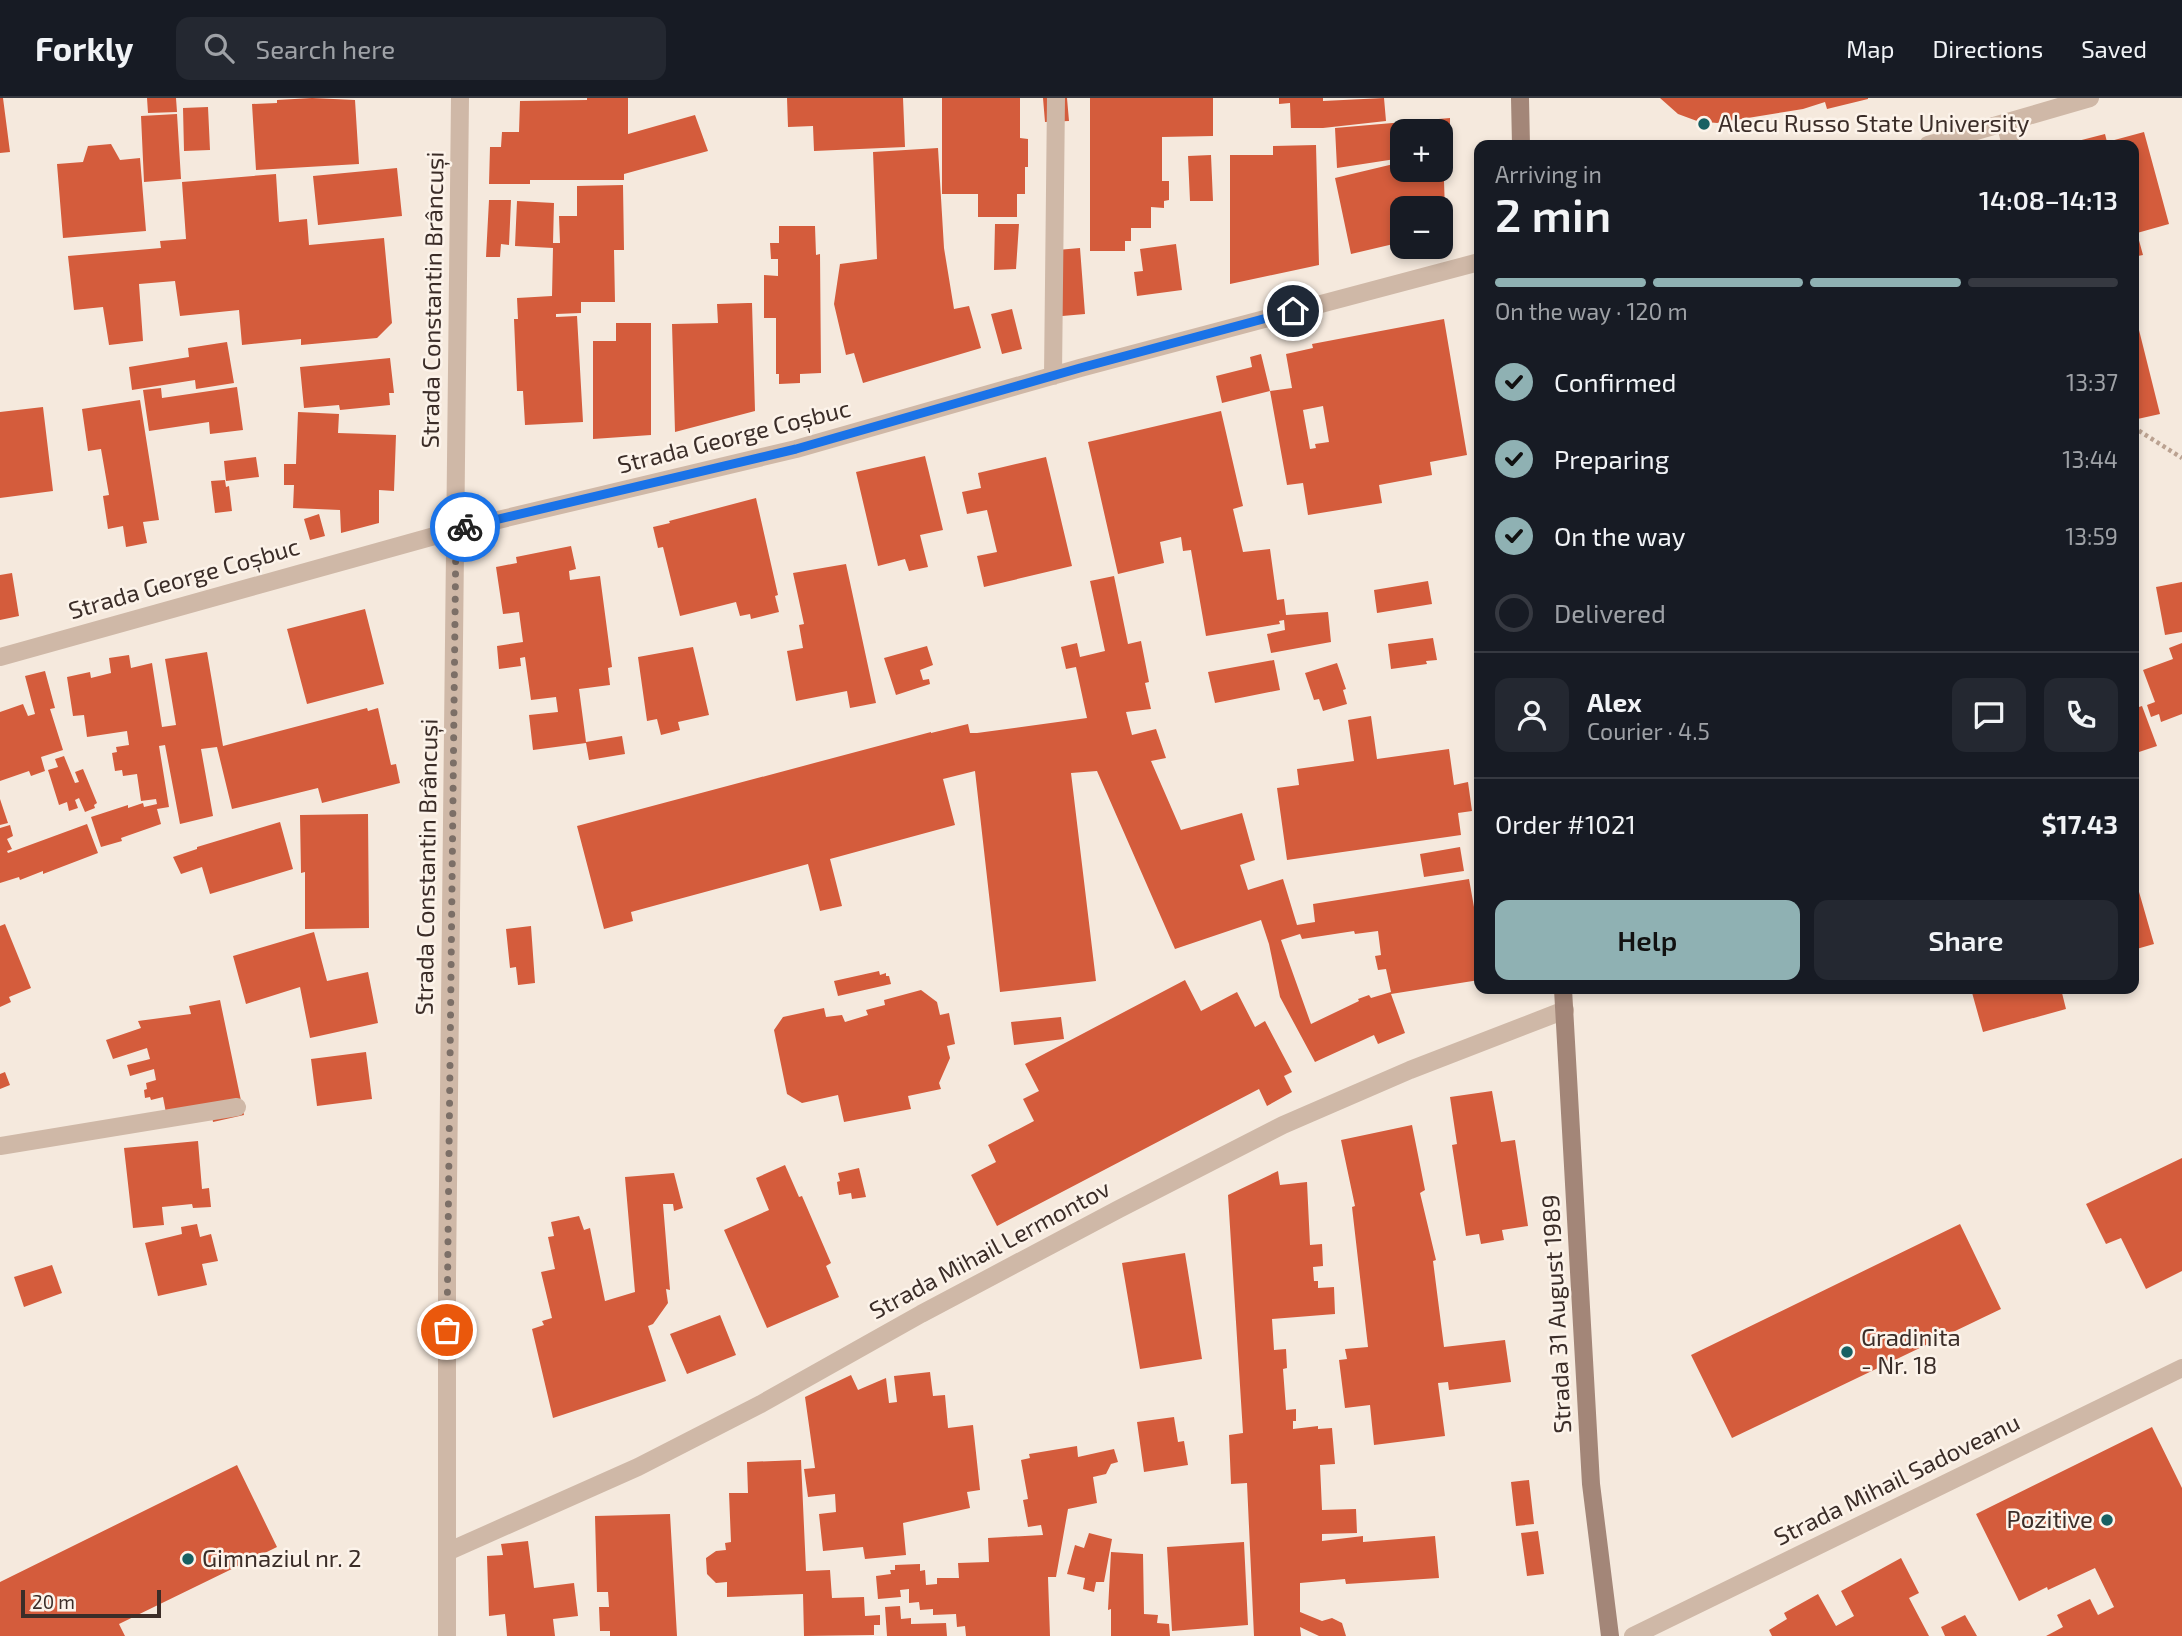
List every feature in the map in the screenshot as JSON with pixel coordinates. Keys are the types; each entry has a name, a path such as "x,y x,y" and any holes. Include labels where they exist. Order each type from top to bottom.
{"main road":[{"path":"1520,98 1521,140"},
{"name":"Strada 31 August 1989","path":"1563,994 1591,1484 1609,1636"}],"street":[{"name":"Strada Constantin Brâncuși","path":"447,1636 448,1165 460,98"},
{"path":"1053,376 1056,98"},
{"path":"1946,140 2090,98"},
{"path":"2005,123 2010,140"},
{"name":"Strada George Coșbuc","path":"0,657 456,530 796,449 1053,376 1474,263"},
{"name":"Strada Mihail Lermontov","path":"447,1552 638,1467 761,1404 921,1314 1283,1125 1410,1070 1565,1010"},
{"path":"0,1146 237,1107"},
{"name":"Strada Mihail Sadoveanu","path":"1633,1636 2182,1368"}],"path":[{"path":"2139,431 2182,458"}],"building":[{"path":"0,98 3,98 10,152 0,153"},
{"path":"147,98 176,98 177,112 148,113"},
{"path":"312,98 355,100 359,164 256,170 252,104"},
{"path":"628,98 628,134 695,115 708,151 624,174 624,180 530,180 530,184 489,184 490,147 501,147 502,132 519,132 520,101"},
{"path":"787,98 903,98 905,147 814,151 813,126 788,127"},
{"path":"942,98 1020,98 1020,138 1028,139 1028,167 1025,167 1025,194 1017,194 1017,217 978,217 978,194 942,194"},
{"path":"1043,98 1067,98 1069,121 1045,122"},
{"path":"1090,98 1213,98 1213,136 1162,137 1162,181 1169,181 1169,200 1164,201 1164,208 1151,207 1151,228 1131,228 1131,241 1125,241 1125,251 1090,251"},
{"path":"1279,98 1323,98 1323,101 1384,98 1386,121 1323,128 1291,128 1290,103 1279,104"},
{"path":"1660,98 1868,99 1827,109 1825,102 1803,109 1717,123 1697,121 1678,114"},
{"path":"208,107 210,150 184,151 183,108"},
{"path":"177,114 181,179 144,182 141,116"},
{"path":"1390,123 1390,160 1337,168 1335,128"},
{"path":"2144,132 2169,224 2139,232 2139,140 2114,140"},
{"path":"2105,134 2106,140 2082,140"},
{"path":"111,144 120,160 140,158 146,231 63,238 57,164 83,162 88,146"},
{"path":"1316,145 1319,265 1230,284 1230,155 1273,155 1273,146"},
{"path":"938,148 944,248 954,309 969,306 981,348 863,383 854,353 846,355 834,304 840,264 877,259 873,152"},
{"path":"1211,155 1213,201 1190,201 1188,156"},
{"path":"1390,165 1390,182 1444,182 1444,196 1390,196 1390,245 1351,254 1335,178"},
{"path":"397,168 402,216 318,225 313,176"},
{"path":"276,174 279,222 307,219 309,245 384,238 392,323 377,338 301,345 301,339 242,345 239,310 180,316 175,281 139,284 143,341 109,345 103,307 74,310 68,256 161,248 160,241 186,239 182,182"},
{"path":"623,185 624,250 614,250 615,302 581,302 581,313 556,314 556,317 577,316 583,422 525,425 523,391 517,391 514,319 518,319 517,298 552,296 553,248 515,246 517,201 554,203 553,243 560,243 559,216 577,216 577,186"},
{"path":"489,200 511,200 509,245 501,244 500,257 486,257"},
{"path":"995,224 1019,224 1016,269 994,270"},
{"path":"779,226 815,226 816,255 820,254 821,373 800,374 800,383 779,384 779,374 776,374 776,318 764,318 764,275 778,276 778,259 771,259 770,243 779,243"},
{"path":"2139,240 2143,255 2139,256"},
{"path":"1176,244 1182,290 1137,296 1134,272 1143,271 1140,249"},
{"path":"1080,248 1085,314 1051,317 1046,251"},
{"path":"752,303 755,411 675,432 672,324 718,323 717,304"},
{"path":"1012,309 1022,349 1002,354 991,314"},
{"path":"1444,319 1467,455 1430,462 1432,475 1379,485 1382,503 1308,515 1303,483 1287,485 1270,391 1292,388 1286,354 1313,348 1312,344","holes":["1323,406 1329,442 1315,444 1316,448 1310,449 1303,410"]},
{"path":"616,323 651,323 651,435 593,439 593,341 616,341"},
{"path":"2139,330 2160,414 2139,419"},
{"path":"227,342 234,383 196,389 195,380 132,390 129,367 189,357 188,348"},
{"path":"1261,354 1270,391 1222,403 1216,376 1252,367 1250,357"},
{"path":"390,358 394,393 389,393 390,405 340,410 339,405 304,408 300,367"},
{"path":"237,387 243,430 210,434 209,422 149,431 143,390 161,388 162,398"},
{"path":"140,400 159,520 143,522 147,543 126,547 123,526 108,529 103,496 109,495 101,449 88,451 82,409"},
{"path":"43,407 53,491 0,498 0,412"},
{"path":"1221,411 1243,506 1233,509 1243,552 1270,549 1277,600 1284,599 1286,615 1328,612 1331,642 1271,653 1267,634 1285,630 1284,620 1279,621 1280,624 1206,636 1191,550 1183,551 1181,537 1160,542 1164,563 1118,574 1088,442"},
{"path":"298,412 339,414 338,433 396,435 394,491 379,490 379,523 341,533 340,510 293,508 294,485 284,485 284,464 296,464"},
{"path":"925,456 943,530 920,535 928,567 909,571 905,559 878,566 856,472"},
{"path":"256,457 259,477 226,481 224,461"},
{"path":"1046,457 1072,566 984,587 977,556 997,552 987,510 967,514 962,492 981,488 978,473"},
{"path":"225,480 226,487 229,486 232,511 215,513 211,481"},
{"path":"756,498 778,595 775,596 779,612 751,619 750,614 740,616 736,602 680,616 663,547 658,548 653,527"},
{"path":"319,514 325,536 310,540 304,519"},
{"path":"571,546 576,569 569,571 570,580 600,576 612,667 608,668 610,685 579,689 586,742 622,736 625,754 589,760 586,743 533,750 529,715 558,712 556,697 531,700 525,657 520,658 521,666 499,669 497,646 523,642 519,612 503,614 496,567 517,563 516,557"},
{"path":"846,564 876,703 850,708 847,691 796,701 787,651 803,648 799,625 804,624 793,573"},
{"path":"12,573 19,616 0,620 0,575"},
{"path":"1114,576 1128,644 1141,641 1149,682 1145,683 1151,709 1126,712 1132,735 1156,729 1166,758 1151,761 1181,830 1242,813 1255,860 1240,865 1248,890 1283,879 1297,925 1315,922 1313,904 1469,879 1474,907 1474,981 1391,994 1405,1033 1378,1044 1374,1035 1315,1062 1280,997 1261,920 1175,949 1097,771 1071,773 1096,981 1000,992 975,771 943,779 955,825 830,859 842,906 820,911 808,864 631,912 633,921 604,929 577,826 968,724 970,733 977,733 1087,718 1076,667 1066,669 1061,647 1077,643 1080,657 1105,651 1090,581","holes":["1354,931 1355,934 1378,931 1381,955 1375,956 1378,970 1386,969 1391,992 1358,999 1359,1001 1311,1024 1281,940 1300,934 1302,939"]},
{"path":"1428,581 1432,604 1377,613 1374,590"},
{"path":"2182,582 2182,632 2165,635 2156,587"},
{"path":"365,609 384,684 307,704 287,629"},
{"path":"1433,638 1437,660 1391,669 1388,644"},
{"path":"2182,643 2182,714 2161,722 2159,714 2151,717 2147,705 2155,702 2143,670 2173,659 2169,648"},
{"path":"927,646 933,665 920,670 923,680 929,679 930,684 896,695 884,658"},
{"path":"693,647 709,715 678,722 680,730 661,735 657,719 647,721 638,657"},
{"path":"207,652 223,746 367,708 368,711 378,708 391,765 396,764 400,783 322,803 318,788 232,809 217,747 201,749 213,816 180,824 165,745 159,746 169,807 157,809 161,824 101,847 91,817 128,805 128,808 143,803 144,807 157,804 156,799 141,801 137,774 123,776 122,770 115,771 112,753 117,752 116,747 129,745 127,731 87,737 84,715 73,716 67,677 90,672 91,678 111,673 109,658 129,655 131,668 152,663 162,727 176,725 165,659"},
{"path":"1274,660 1280,690 1215,703 1208,672"},
{"path":"1337,663 1346,689 1343,690 1347,704 1323,711 1319,699 1314,700 1305,673"},
{"path":"45,671 55,708 50,709 63,750 41,757 45,771 31,776 29,771 0,781 0,712 23,704 28,716 35,714 25,676"},
{"path":"2142,706 2157,746 2139,752 2139,707"},
{"path":"1371,716 1377,759 1449,749 1454,785 1468,782 1472,811 1458,813 1461,835 1287,860 1277,788 1299,785 1297,769 1354,761 1348,720"},
{"path":"64,756 75,783 79,782 75,772 83,769 97,803 95,808 85,812 79,798 75,800 78,808 69,811 67,802 59,805 48,770 58,767 55,759"},
{"path":"0,799 8,823 0,825"},
{"path":"368,814 369,928 305,929 305,872 301,873 300,815"},
{"path":"280,822 293,869 210,894 202,867 181,874 173,857 197,847"},
{"path":"87,824 98,853 43,874 43,871 20,880 19,877 0,883 0,828 10,825 13,836 7,839 12,849 7,851 8,853"},
{"path":"1460,847 1464,871 1424,877 1420,854"},
{"path":"2139,892 2154,944 2139,948"},
{"path":"5,924 31,988 9,997 11,1002 0,1007 0,926"},
{"path":"531,926 535,983 518,985 516,967 510,968 506,929"},
{"path":"314,932 327,981 368,972 378,1023 310,1038 300,987 246,1004 233,956"},
{"path":"879,971 880,975 886,973 886,976 889,976 891,984 838,996 834,981"},
{"path":"1185,980 1201,1011 1237,992 1255,1027 1265,1021 1292,1072 1284,1076 1292,1092 1267,1106 1259,1089 997,1226 971,1175 996,1162 988,1145 1034,1121 1023,1099 1039,1091 1025,1064"},
{"path":"921,990 937,1002 940,1015 949,1013 955,1044 947,1046 950,1058 939,1083 941,1089 908,1096 911,1109 844,1122 838,1095 802,1103 787,1094 774,1030 783,1017 824,1008 826,1017 842,1015 845,1022 868,1015 866,1010 885,1005 884,1000"},
{"path":"1972,994 2062,994 2066,1009 1983,1032"},
{"path":"220,1000 244,1115 213,1122 210,1103 166,1113 163,1097 151,1100 150,1097 145,1098 146,1083 156,1080 154,1069 130,1076 127,1065 150,1059 147,1048 113,1059 106,1040 141,1028 138,1021 191,1014 189,1006"},
{"path":"1061,1017 1064,1039 1014,1045 1011,1022"},
{"path":"366,1052 372,1099 317,1106 311,1059"},
{"path":"5,1072 10,1085 0,1089 0,1074"},
{"path":"1492,1091 1501,1142 1515,1140 1528,1226 1502,1230 1504,1240 1481,1244 1479,1234 1466,1236 1452,1145 1457,1144 1450,1097"},
{"path":"1412,1125 1425,1190 1420,1193 1436,1260 1433,1261 1444,1347 1505,1340 1511,1382 1449,1390 1448,1382 1438,1383 1445,1436 1374,1445 1370,1405 1345,1408 1339,1360 1347,1359 1345,1349 1368,1347 1352,1207 1355,1206 1341,1140"},
{"path":"198,1141 202,1189 209,1188 211,1207 193,1208 192,1204 162,1207 164,1225 133,1228 124,1148"},
{"path":"2182,1158 2182,1271 2146,1289 2121,1238 2106,1244 2086,1204"},
{"path":"785,1165 799,1197 802,1196 831,1263 826,1266 839,1297 767,1328 724,1230 769,1210 756,1178"},
{"path":"859,1168 866,1197 852,1199 851,1193 839,1195 838,1173"},
{"path":"1278,1171 1280,1185 1307,1182 1310,1245 1322,1244 1323,1266 1313,1267 1314,1281 1318,1281 1318,1288 1334,1287 1335,1314 1272,1319 1274,1350 1286,1349 1287,1368 1283,1369 1286,1410 1296,1409 1293,1429 1318,1426 1318,1429 1332,1428 1335,1464 1320,1465 1322,1510 1356,1509 1357,1533 1322,1534 1322,1541 1363,1536 1363,1542 1435,1536 1439,1578 1346,1584 1345,1579 1300,1583 1300,1612 1322,1621 1332,1618 1342,1623 1346,1636 1319,1636 1300,1627 1301,1636 1254,1636 1247,1483 1231,1484 1229,1435 1243,1433 1228,1195"},
{"path":"674,1173 683,1208 674,1211 673,1204 663,1204 670,1290 666,1289 668,1303 653,1324 648,1326 666,1381 553,1418 532,1329 544,1325 542,1321 552,1318 541,1272 555,1269 548,1237 554,1236 551,1222 579,1216 584,1230 590,1228 605,1301 635,1292 625,1177"},
{"path":"197,1224 200,1237 211,1234 218,1261 202,1264 207,1285 158,1296 145,1243 182,1234 181,1227"},
{"path":"1960,1224 2001,1309 1732,1438 1691,1355"},
{"path":"1185,1253 1202,1359 1140,1369 1122,1263"},
{"path":"52,1265 62,1293 24,1307 14,1277"},
{"path":"720,1315 736,1355 687,1374 670,1334"},
{"path":"930,1372 933,1396 945,1395 948,1428 973,1425 980,1490 967,1492 970,1508 903,1523 906,1555 865,1559 863,1547 823,1551 819,1514 836,1512 835,1494 808,1497 804,1469 815,1468 805,1397 851,1375 858,1390 886,1378 889,1403 897,1402 894,1376"},
{"path":"1174,1417 1178,1442 1184,1441 1188,1465 1144,1472 1137,1422"},
{"path":"2152,1427 2182,1488 2182,1636 2046,1636 2063,1627 2057,1615 2090,1599 2098,1615 2114,1607 2095,1568 2019,1601 1976,1514"},
{"path":"1077,1446 1078,1457 1114,1449 1118,1462 1111,1464 1106,1474 1093,1477 1097,1503 1068,1509 1056,1577 1048,1577 1050,1636 966,1636 965,1626 957,1627 956,1614 933,1615 933,1609 920,1610 919,1602 909,1603 909,1589 900,1590 901,1597 878,1599 876,1576 891,1574 890,1570 895,1570 895,1565 920,1564 920,1571 925,1570 926,1585 937,1584 937,1578 959,1578 958,1563 989,1562 988,1538 1043,1535 1041,1525 1028,1527 1023,1500 1028,1499 1021,1460 1030,1458 1029,1454"},
{"path":"801,1460 806,1571 830,1570 832,1598 864,1597 865,1616 880,1615 880,1625 874,1625 874,1635 804,1636 803,1594 727,1597 727,1582 716,1583 707,1574 706,1558 716,1551 726,1550 725,1543 731,1542 729,1493 748,1493 747,1462"},
{"path":"237,1465 277,1547 119,1624 125,1636 0,1636 0,1582"},
{"path":"1529,1480 1534,1524 1516,1526 1511,1482"},
{"path":"670,1514 677,1636 610,1636 610,1631 600,1631 599,1607 609,1607 608,1592 597,1592 595,1516"},
{"path":"1538,1531 1544,1574 1527,1576 1521,1533"},
{"path":"1089,1533 1112,1539 1104,1582 1096,1582 1094,1592 1083,1589 1085,1578 1067,1574 1075,1545 1084,1548"},
{"path":"528,1541 534,1588 574,1583 578,1616 553,1619 555,1636 507,1636 505,1614 489,1616 487,1556 503,1555 501,1544"},
{"path":"1244,1542 1248,1625 1172,1631 1167,1547"},
{"path":"1111,1552 1143,1554 1144,1614 1158,1615 1157,1623 1169,1624 1170,1636 1111,1636 1111,1609 1108,1610"},
{"path":"1901,1558 1919,1593 1909,1598 1929,1636 1772,1636 1769,1630 1787,1619 1784,1613 1818,1594 1836,1626 1854,1616 1841,1591"},
{"path":"900,1606 901,1619 911,1618 911,1624 946,1623 947,1636 887,1636 885,1607"},
{"path":"1965,1615 1977,1636 1945,1636 1941,1627"}],"way so far":[{"path":"447,1330 456,530 465,527"}],"place":[{"name":"Alecu Russo State University","path":"1704,124"},
{"name":"Gradinita - Nr. 18","path":"1847,1352"},
{"name":"Pozitive","path":"2107,1520"},
{"name":"Gimnaziul nr. 2","path":"188,1559"}],"route":[{"path":"465,527 796,449 1293,311"}]}
